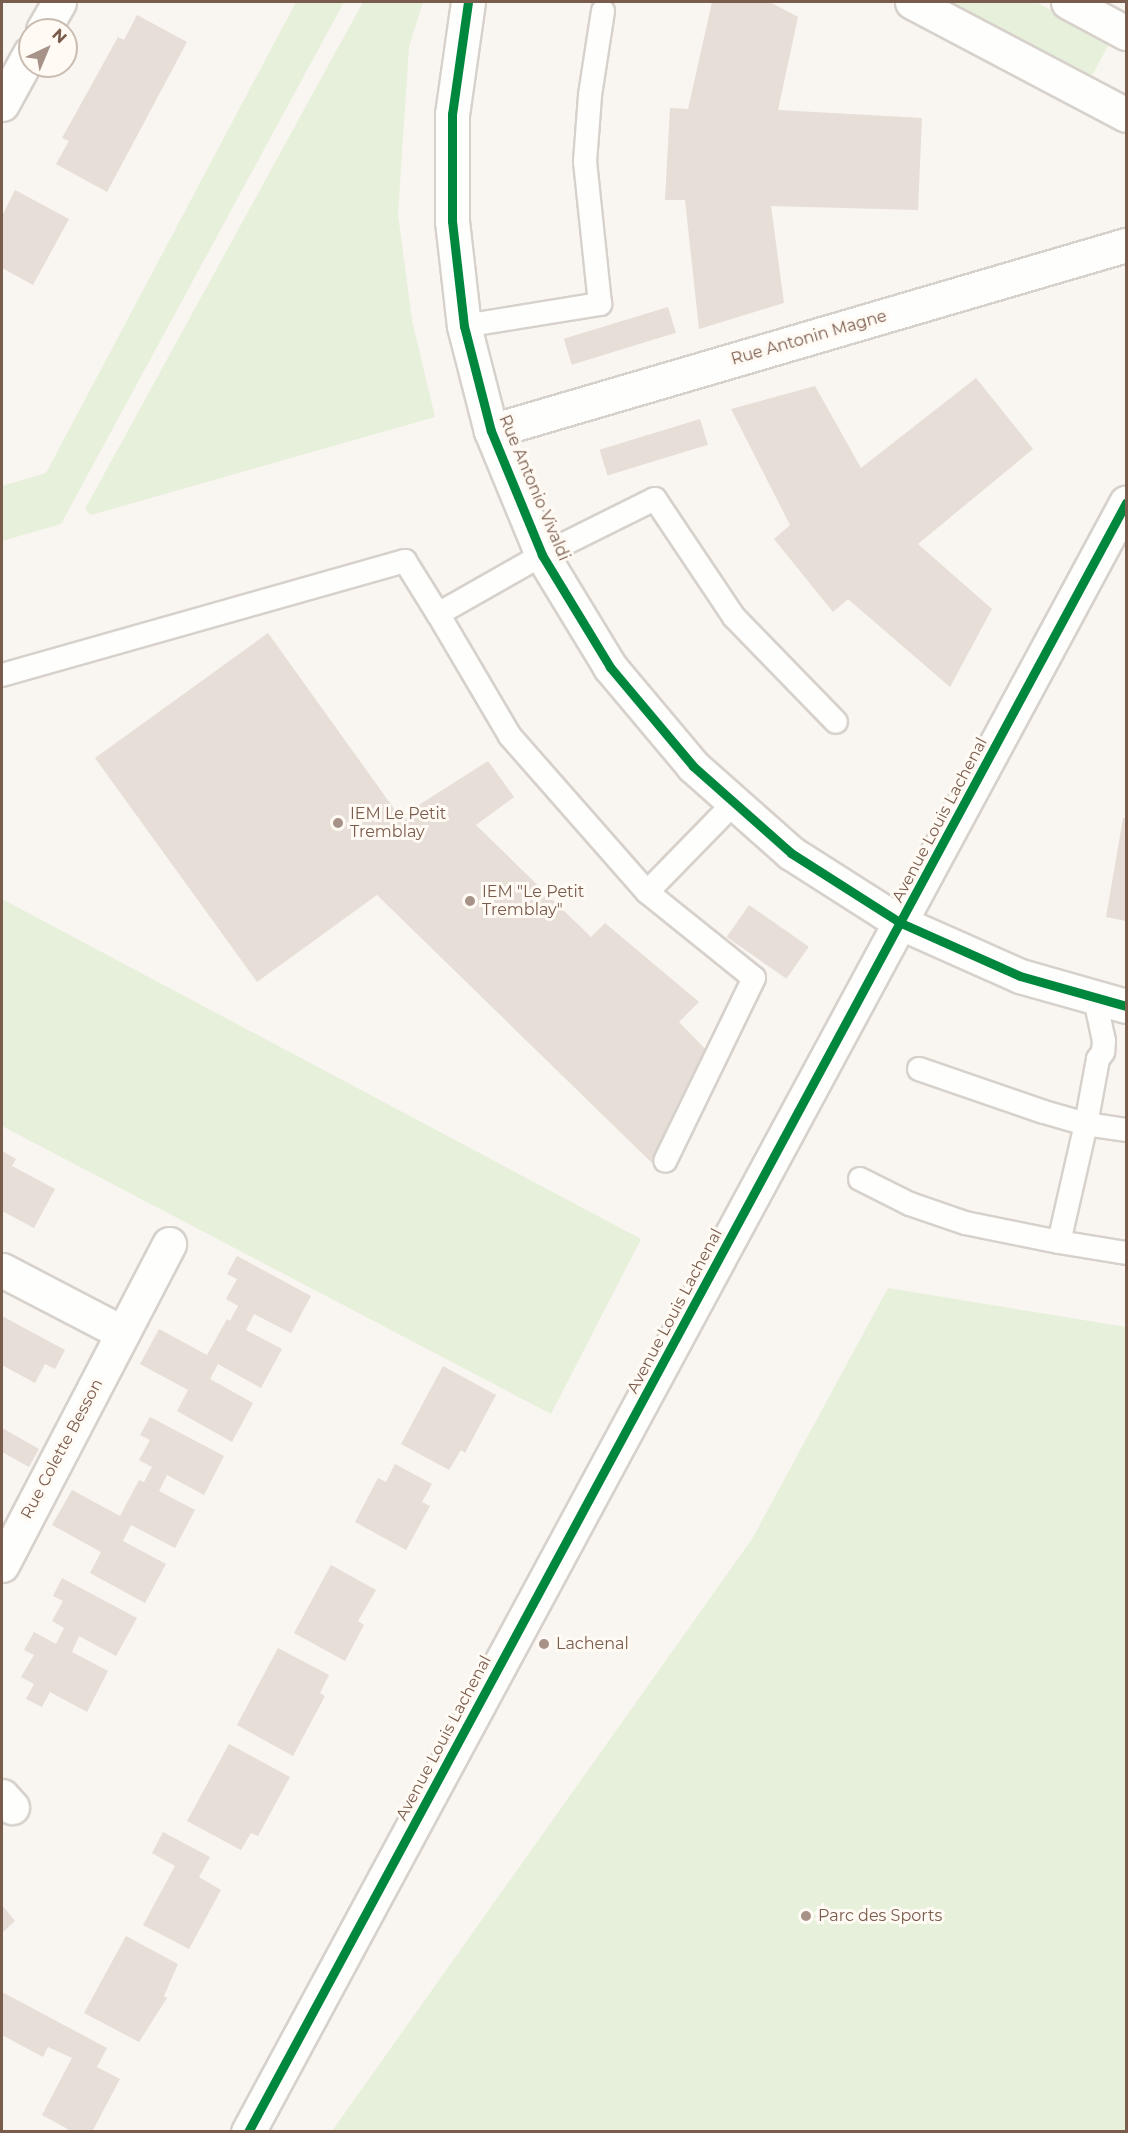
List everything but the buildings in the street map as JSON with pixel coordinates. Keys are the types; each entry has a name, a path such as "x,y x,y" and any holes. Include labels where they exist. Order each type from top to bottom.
{"street":[{"path":"50,18 59,2"},
{"name":"Rue Antonio Vivaldi","path":"468,2 452,114 452,220 464,326 491,431 542,555 609,667 693,766 791,853 902,923 1020,976 1126,1006"},
{"path":"912,2 1126,115"},
{"path":"1068,2 1126,33"},
{"path":"2,104 18,75"},
{"name":"Rue Antonin Magne","path":"491,431 1126,245"},
{"name":"Avenue Louis Lachenal","path":"248,2132 902,923 1126,503"},
{"name":"Rue Colette Besson","path":"2,1565 169,1244"},
{"path":"2,1270 123,1333"}],"lane":[{"path":"464,326 600,304 590,228 585,162 590,95 603,11"},
{"path":"438,614 542,555 655,499 734,618 836,722"},
{"path":"2,675 405,561 510,736 647,892 754,978 665,1161"},
{"path":"647,892 735,803"},
{"path":"1059,1242 1086,1124 1098,1059 1104,1041 1095,999"},
{"path":"919,1070 1086,1124 1126,1130"},
{"path":"860,1179 909,1204 965,1223 1126,1253"}],"green space":[{"path":"296,2 344,2 61,524 2,541 2,486 46,473"},
{"path":"363,2 423,2 409,47 398,214 412,320 435,417 91,515 85,509"},
{"path":"928,2 1036,2 1110,42 1086,87"},
{"path":"2,899 641,1239 551,1414 2,1126"},
{"name":"Parc des Sports","path":"888,1288 1126,1327 1126,2131 332,2131 752,1539"}],"cycle path":[{"path":"468,2 452,114 452,221 464,326 491,431 542,555 610,667 693,766 791,853 901,923 1020,976 1126,1006"},
{"path":"248,2132 1126,503"}],"place":[{"name":"IEM Le Petit Tremblay","path":"338,823"},
{"name":"IEM \"Le Petit Tremblay\"","path":"470,901"},
{"name":"Lachenal","path":"544,1644"},
{"name":"Parc des Sports","path":"806,1916"}]}
